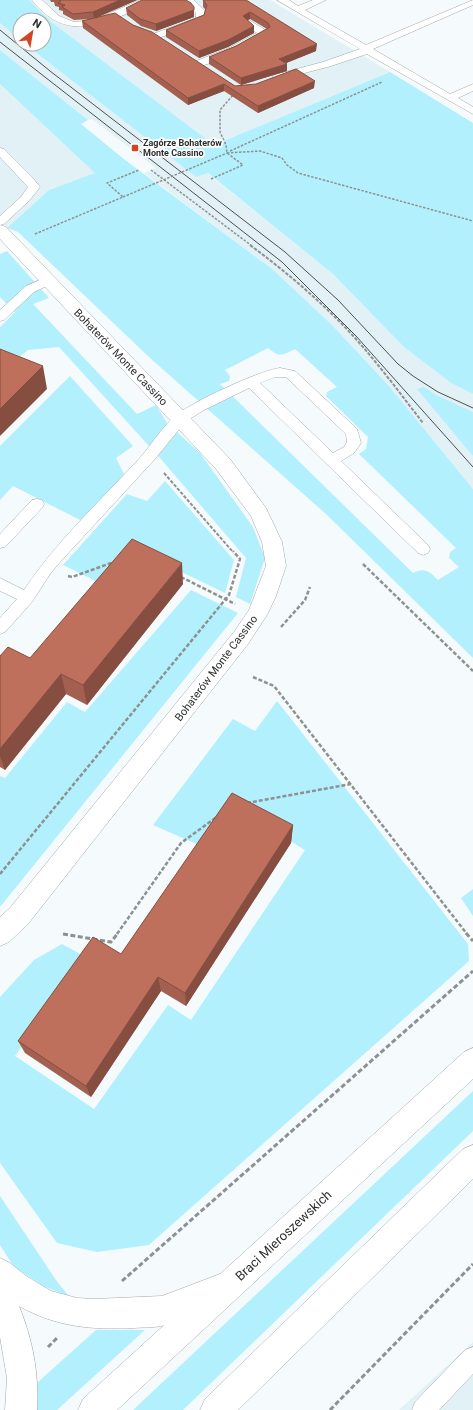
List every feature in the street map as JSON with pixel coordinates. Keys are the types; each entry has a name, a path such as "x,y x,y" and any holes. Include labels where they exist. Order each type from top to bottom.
{"street":[{"name":"Bohaterów Monte Cassino","path":"0,934 24,910 241,638 257,615 266,596 276,566 272,542 258,513 223,464 6,237"},
{"name":"Braci Mieroszewskich","path":"94,1410 473,1061"},
{"path":"216,1410 473,1159"},
{"path":"0,1273 12,1284 33,1299 58,1310 85,1314 119,1314 165,1310 229,1285"},
{"path":"0,1296 15,1333 23,1369 20,1410"}],"lane":[{"path":"37,0 62,22 74,24 89,24 116,14 125,7 148,0"},
{"path":"165,42 152,35 200,18 201,12 189,0"},
{"path":"282,0 407,71 473,111"},
{"path":"298,9 321,0"},
{"path":"239,90 251,88 275,78 327,64 367,49 473,2"},
{"path":"116,14 127,22"},
{"path":"211,72 195,62 232,50 264,33 249,23"},
{"path":"451,97 473,87"},
{"path":"0,151 34,187 0,222"},
{"path":"0,317 30,289 47,281"},
{"path":"0,628 27,598 45,570 150,456 180,419 199,406 274,372 282,371 290,374 352,432 354,443 349,450 331,460"},
{"path":"251,382 423,549"},
{"path":"0,543 37,504"},
{"path":"0,584 27,598"},
{"path":"423,1410 473,1358"}],"path":[{"path":"6,237 123,197 227,153 407,71"},
{"path":"211,179 243,164 227,153 226,145 220,132 220,110 239,90"},
{"path":"227,153 260,151 282,158 298,173 473,221"},
{"path":"123,197 107,184 139,170"},
{"path":"151,170 301,286 338,321 423,422"},
{"path":"0,874 229,595 240,559 150,456"},
{"path":"45,570 72,577 115,562"},
{"path":"363,564 473,671"},
{"path":"178,575 226,599"},
{"path":"282,627 305,600 310,587"},
{"path":"253,677 274,686 473,941"},
{"path":"244,804 351,784"},
{"path":"63,934 111,942 181,843 225,811"},
{"path":"23,1369 473,971"},
{"path":"330,1410 473,1264"}],"shaded area":[{"path":"0,0 29,0 41,12 12,12 12,33 0,23"},
{"path":"29,0 270,0 390,72 214,145 52,23 52,12 41,12"},
{"path":"0,23 12,33 12,52 35,52 196,177 207,173 333,274 404,347 451,383 473,394 473,489 389,386 332,325 271,268 144,173 156,168 92,119 88,120 0,50"},
{"path":"52,23 214,145 390,72 473,123 473,394 451,383 404,347 333,274 208,173 196,177 35,52 52,52"},
{"path":"0,50 88,120 81,124 125,160 271,268 332,325 389,386 473,489 473,658 326,514 150,358 18,232 7,228 49,190 95,173 0,84","holes":["268,348 279,354 287,353 295,349 337,387 327,392 326,396 368,437 366,449 359,454 456,548 450,552 449,558 459,567 438,580 432,574 424,570 413,573 220,384 229,381 230,376 225,370"]},
{"path":"0,84 96,173 49,190 7,228 0,220"},
{"path":"7,251 49,298 33,304 137,414 156,405 167,423 200,453 253,527 265,558 250,604 236,597 246,558 159,457 59,347 28,350 0,373 0,327 15,312 0,297 0,254"},
{"path":"70,376 133,446 116,458 126,478 84,522 13,486 0,500 0,446"},
{"path":"424,387 436,395 473,412 473,456 417,389"},
{"path":"165,481 234,560 225,593 138,551 106,586 63,565 127,494 147,501"},
{"path":"191,590 238,613 0,907 0,776 5,778 67,702 85,712"},
{"path":"277,701 468,944 469,961 149,1245 97,1252 57,1243 0,1163 0,997 34,960 62,944 86,957 15,1056 94,1109 168,1005 191,1020 305,850 230,804 201,846 153,825 233,719 255,731"},
{"path":"473,889 473,916 461,898"},
{"path":"473,1091 473,1131 183,1410 133,1410"},
{"path":"0,1196 58,1283 69,1296 45,1287 14,1267 0,1245"},
{"path":"96,1330 145,1330 57,1410 36,1410 38,1382"},
{"path":"473,1342 473,1410 399,1410"}],"building":[{"path":"59,0 120,0 93,12 73,14 62,7 65,5 58,3 61,1"},
{"path":"142,0 186,0 191,3 194,10 156,24 140,19 126,8"},
{"path":"203,0 246,0 317,44 279,59 287,64 241,78 209,57 236,46 270,27 268,23 250,12 243,16 254,26 228,40 199,51 166,30 204,15 207,5"},
{"path":"115,13 133,25 152,32 235,86 256,84 296,69 315,81 258,106 224,84 188,98 82,21"},
{"path":"0,349 43,366 0,409"},
{"path":"132,539 182,563 83,685 61,674 0,749 0,656 8,647 30,658"},
{"path":"232,793 293,825 185,993 158,977 86,1086 18,1041 93,937 121,954"}],"tram line":[{"path":"0,30 50,71 285,252 338,300 398,364 413,376 438,392 473,408"},
{"path":"0,42 282,262 356,336 473,467"}],"place":[{"name":"Zagórze Bohaterów Monte Cassino","path":"135,148"}]}
